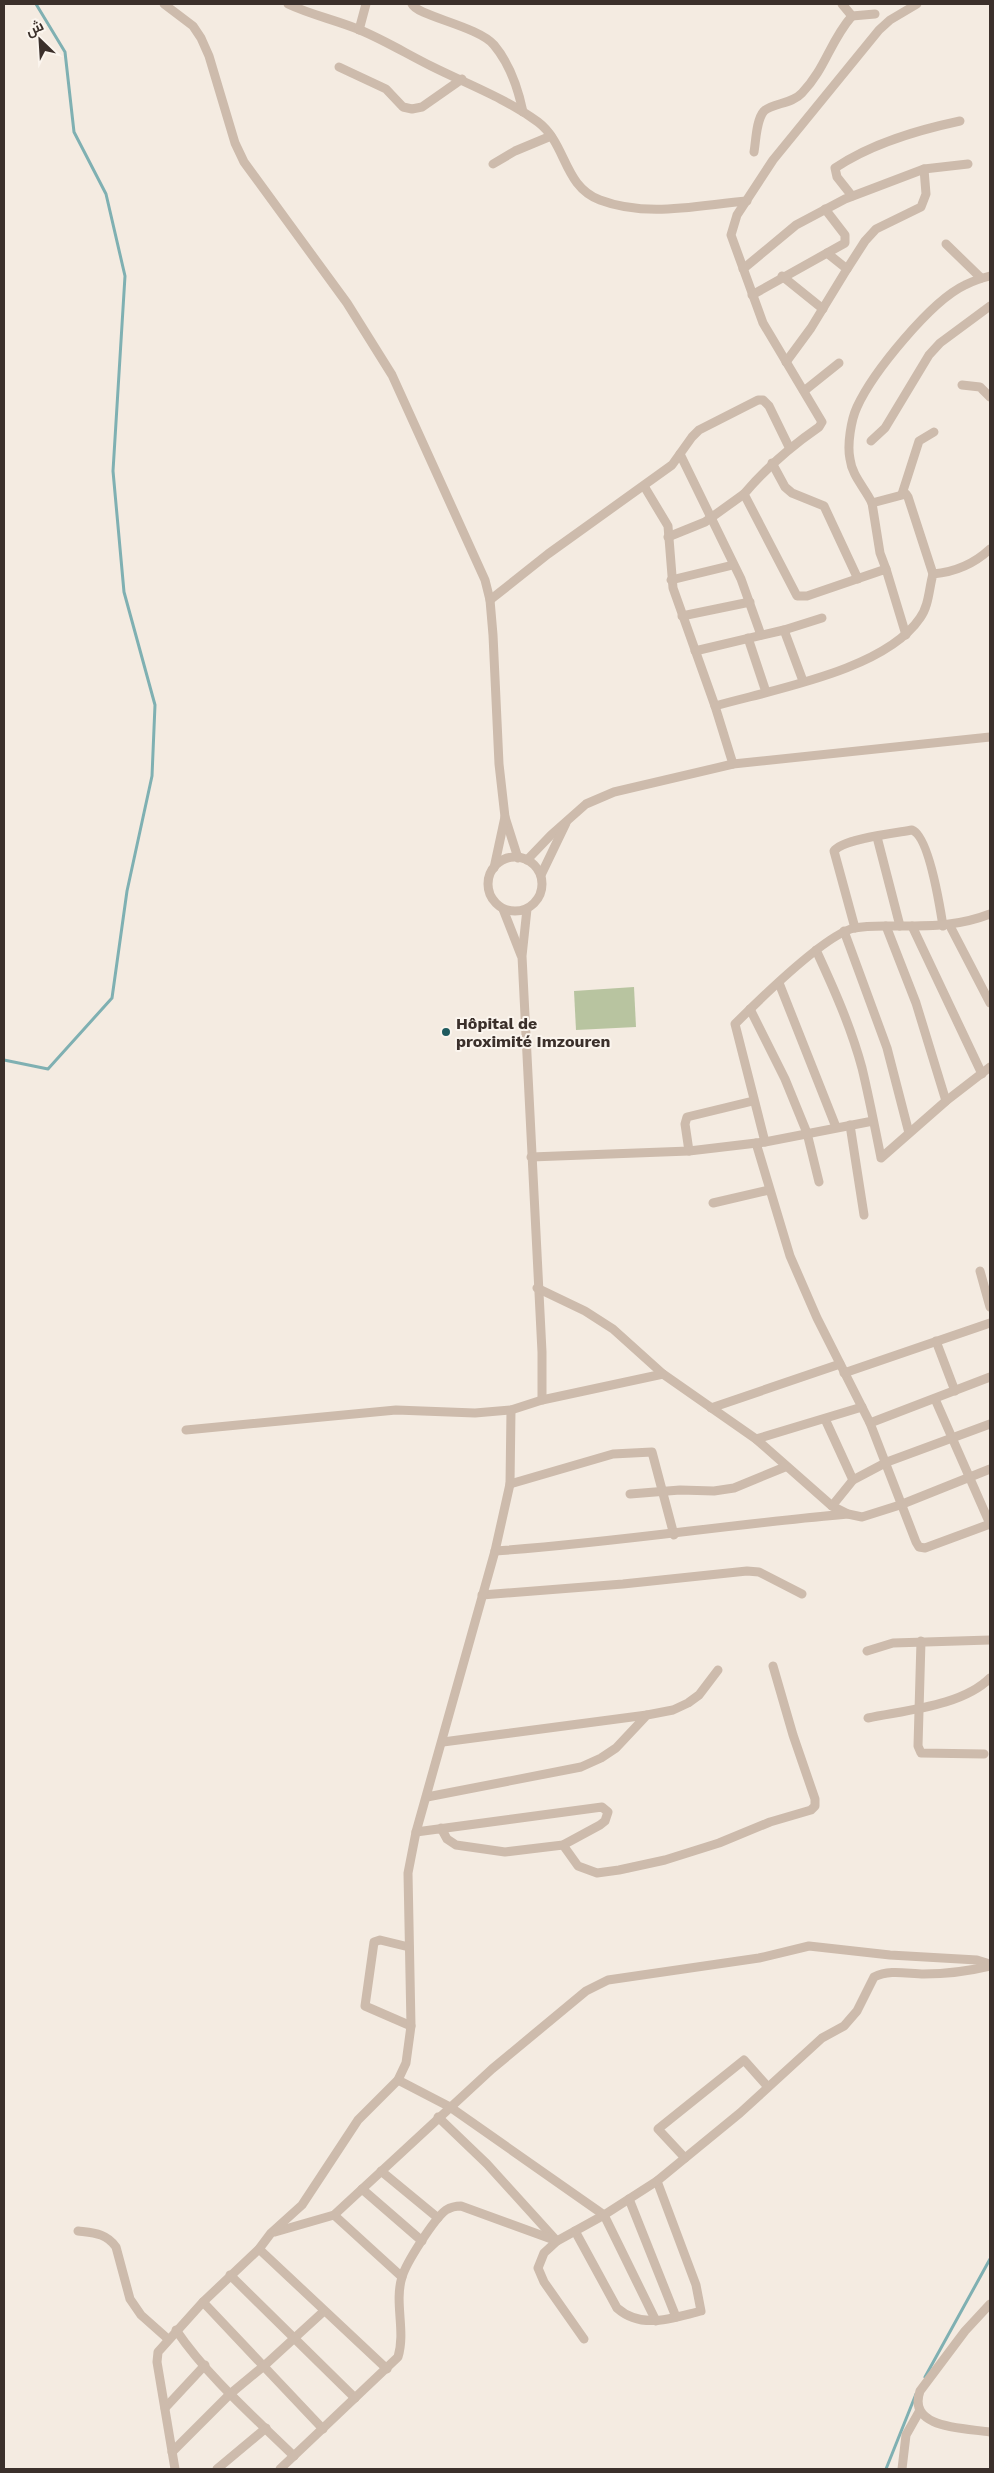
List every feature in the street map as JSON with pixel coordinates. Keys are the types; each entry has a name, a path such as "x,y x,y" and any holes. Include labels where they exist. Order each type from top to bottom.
{"street":[{"path":"164,4 193,26 200,38 209,56 232,135 244,162 347,302 392,375 476,559 490,600 499,764 505,817 522,859"},
{"path":"288,4 305,12 359,30 462,79 523,112 540,123 551,136 577,185 598,200 625,207 645,209 747,201"},
{"path":"359,30 366,4"},
{"path":"412,4 414,8 424,14 452,21 493,44 512,73 523,112"},
{"path":"842,4 852,16"},
{"path":"668,537 711,518 744,494 772,463 790,447 819,427 822,422 763,323 731,235 737,215 792,135 879,30 890,20 917,4"},
{"path":"754,152 760,120 764,111 800,96 822,69 839,31 852,16 875,14"},
{"path":"339,67 386,89 403,107 412,109 422,107 462,79"},
{"path":"852,196 837,177 835,168 874,147 931,127 960,121"},
{"path":"494,164 515,151 551,136"},
{"path":"743,269 796,225 852,196 924,169 968,164"},
{"path":"786,362 823,309 865,241 876,230 921,206 926,194 924,169"},
{"path":"752,295 782,276 843,246 846,240 825,209"},
{"path":"946,244 981,278"},
{"path":"827,253 847,269"},
{"path":"782,276 823,309"},
{"path":"906,635 880,553 872,503 854,472 850,460 849,447 856,408 870,384 912,331 946,297 964,285 990,276"},
{"path":"870,442 885,428 929,355 940,343 990,306"},
{"path":"804,391 839,363"},
{"path":"962,385 980,388 990,397"},
{"path":"490,600 556,548 672,465 692,437 700,430 758,400 763,400 769,406 790,447"},
{"path":"902,494 919,441 934,432"},
{"path":"680,454 733,564 750,602 761,635"},
{"path":"772,463 785,486 792,493 824,506 858,579"},
{"path":"644,486 668,526 672,580 682,616 716,706 733,764"},
{"path":"744,494 797,596 807,596 886,569"},
{"path":"716,706 858,664 880,654 906,635 922,617 934,574 908,497 902,494 872,503"},
{"path":"934,574 950,572 968,565 990,549"},
{"path":"672,580 733,564"},
{"path":"682,616 750,602"},
{"path":"695,651 784,630 822,618"},
{"path":"784,630 803,681"},
{"path":"748,638 766,692"},
{"path":"522,859 586,804 614,792 733,764 990,737"},
{"path":"494,868 509,858 522,859 536,867 541,875 543,884 541,894 535,903 527,909 512,911 503,908 493,900 490,893 490,876 494,868 505,817"},
{"path":"541,875 568,819"},
{"path":"855,928 834,851 837,847 848,843 912,830 918,835 930,862 947,926 990,1003"},
{"path":"877,837 900,926"},
{"path":"503,908 522,956"},
{"path":"527,909 522,956 537,1288 542,1352 542,1400"},
{"path":"935,1398 990,1524 926,1548 919,1547 900,1505 887,1462 870,1423 844,1373 790,1256 769,1190 754,1101 735,1024 816,950 844,931 855,928 886,926 947,926 964,924 990,914"},
{"path":"886,926 920,1012 946,1101"},
{"path":"912,926 982,1074"},
{"path":"844,931 887,1048 909,1134"},
{"path":"816,950 841,1004 854,1040 881,1158 946,1101 990,1067"},
{"path":"779,983 836,1127"},
{"path":"750,1009 785,1079 806,1133 819,1182"},
{"path":"689,1151 685,1124 687,1117 754,1101"},
{"path":"532,1157 689,1151 761,1143 873,1121"},
{"path":"850,1125 864,1216"},
{"path":"713,1203 769,1190"},
{"path":"980,1271 990,1308"},
{"path":"537,1288 599,1319 663,1374 756,1439 832,1506 848,1514 862,1517 900,1505 971,1478 990,1468"},
{"path":"844,1373 990,1322"},
{"path":"936,1341 955,1391"},
{"path":"711,1408 840,1364"},
{"path":"186,1430 396,1410 475,1413 511,1410 542,1400 663,1374"},
{"path":"870,1423 990,1377"},
{"path":"756,1439 862,1407"},
{"path":"175,2469 157,2355 168,2339 203,2302 259,2249 271,2233 302,2205 358,2120 398,2080 406,2062 411,2026 408,1873 416,1832 496,1551 510,1484 511,1410"},
{"path":"825,1419 853,1480"},
{"path":"832,1506 853,1480 887,1462 990,1424"},
{"path":"510,1484 613,1454 652,1452 674,1535"},
{"path":"630,1494 680,1490 714,1491 734,1488 786,1467"},
{"path":"496,1551 575,1546 674,1535 778,1520 848,1514"},
{"path":"482,1595 623,1584 747,1571 759,1572 802,1594"},
{"path":"867,1651 893,1643 990,1640"},
{"path":"921,1641 918,1746 921,1753 984,1754"},
{"path":"563,1845 578,1866 597,1873 619,1870 664,1860 719,1842 770,1822 811,1810 815,1806 815,1799 793,1736 773,1666"},
{"path":"443,1742 674,1710 700,1695 718,1670"},
{"path":"868,1718 964,1696 990,1678"},
{"path":"427,1797 580,1767 601,1758 616,1748 647,1715"},
{"path":"416,1832 441,1828 602,1807 607,1810 608,1815 600,1826 563,1845 505,1852 456,1845 447,1838 441,1828"},
{"path":"409,1947 380,1940 374,1942 365,2006 411,2026"},
{"path":"271,2233 334,2215 450,2107 586,1991 608,1980 759,1958 810,1946 890,1955 977,1960 990,1965"},
{"path":"584,2339 544,2282 538,2268 544,2253 557,2241 604,2215 657,2181 685,2158 822,2038 851,2019 874,1977 891,1973 924,1974 971,1971 990,1965"},
{"path":"685,2158 658,2129 744,2060 768,2087"},
{"path":"398,2080 450,2107 604,2215 656,2321"},
{"path":"438,2118 487,2164 557,2241"},
{"path":"381,2171 438,2218"},
{"path":"575,2231 617,2308 632,2318 649,2322 701,2310 696,2285 657,2181"},
{"path":"362,2189 422,2241"},
{"path":"629,2199 676,2317"},
{"path":"280,2469 398,2357 401,2347 400,2301 402,2277 422,2241 438,2218 447,2210 461,2206 557,2241"},
{"path":"334,2215 402,2277"},
{"path":"78,2231 96,2233 111,2240 116,2246 130,2299 142,2315 168,2339"},
{"path":"259,2249 387,2369"},
{"path":"230,2275 355,2398"},
{"path":"203,2302 265,2365 323,2429"},
{"path":"902,2469 902,2454 906,2436 919,2412 917,2400 920,2390 965,2331 990,2304"},
{"path":"172,2452 230,2394 265,2365 324,2310"},
{"path":"176,2330 230,2394 294,2456"},
{"path":"164,2408 205,2365"},
{"path":"919,2412 930,2421 990,2432"},
{"path":"217,2469 266,2428"}],"green space":[{"path":"634,987 636,1027 576,1030 574,991"}],"waterway":[{"path":"4,1060 48,1069 112,998 127,891 152,776 155,705 124,592 113,471 125,276 106,194 74,132 65,52 36,4"},
{"path":"925,2377 990,2259"},
{"path":"886,2469 916,2394"}],"place":[{"name":"Hôpital de proximité Imzouren","path":"446,1032"}]}
